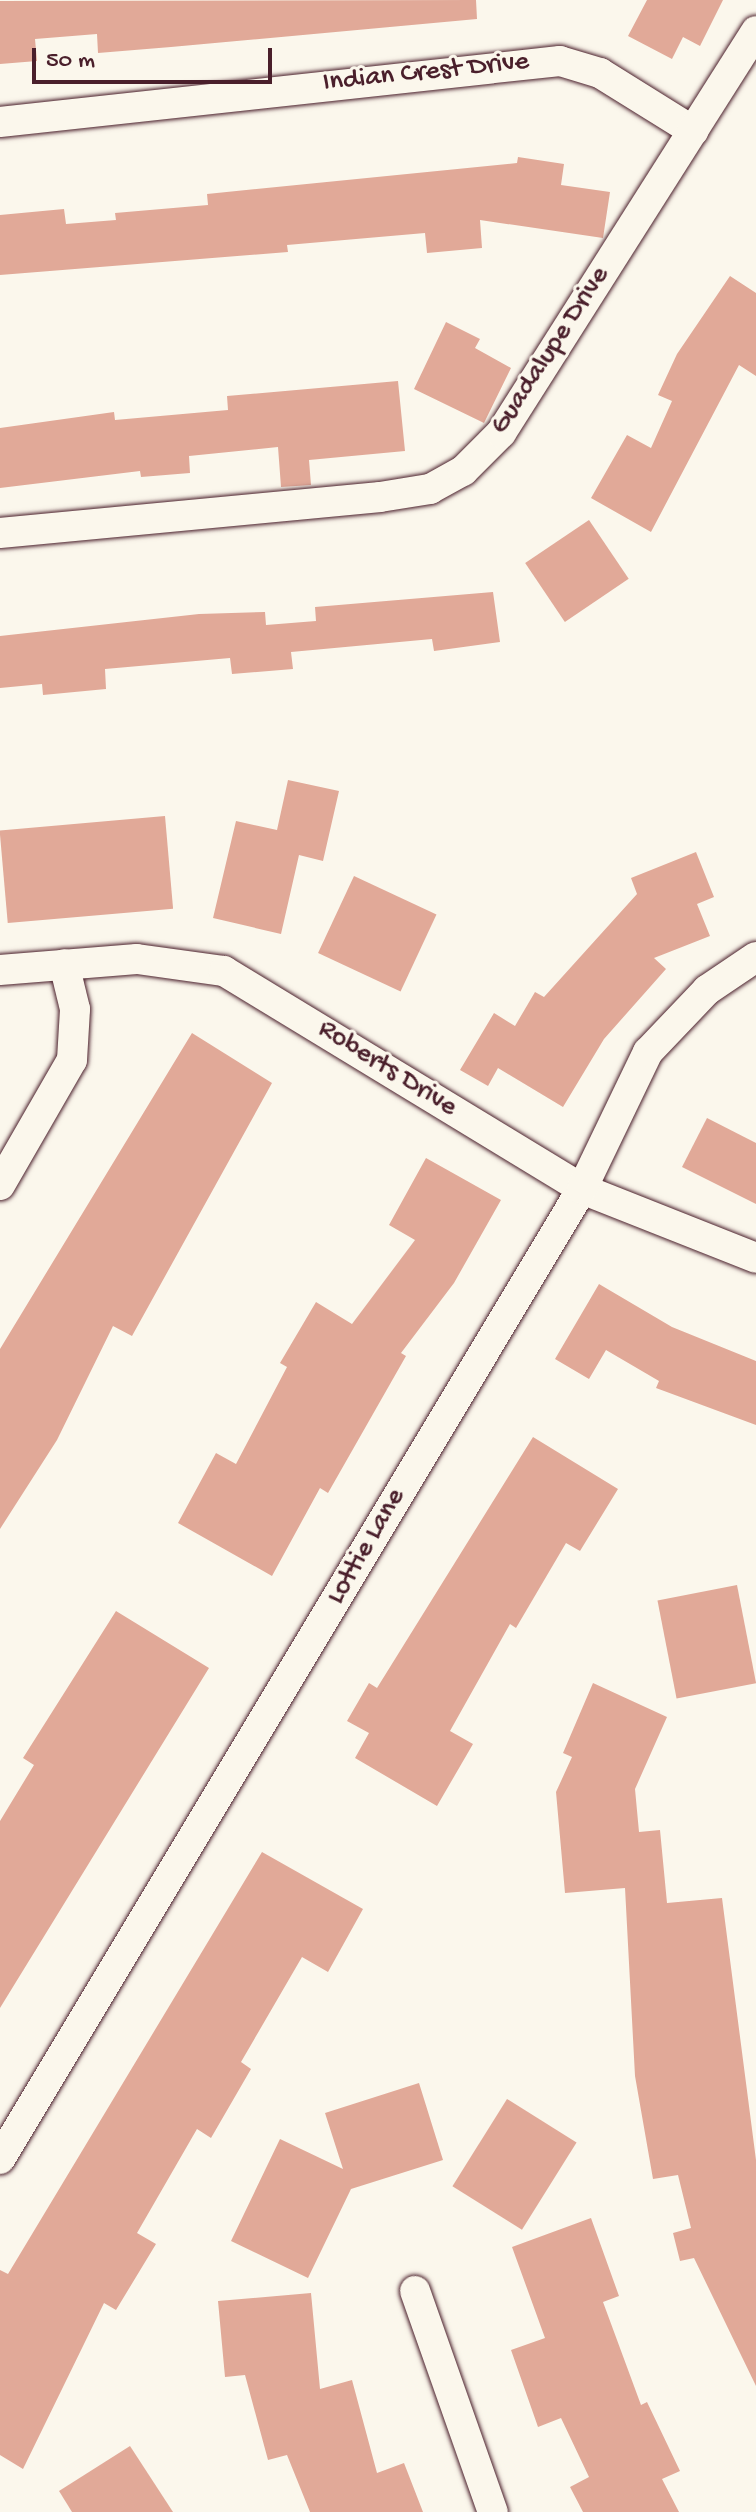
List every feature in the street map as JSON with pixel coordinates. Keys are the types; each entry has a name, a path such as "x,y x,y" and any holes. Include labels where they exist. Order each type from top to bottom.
{"street":[{"name":"Guadalupe Drive","path":"0,533 380,497 430,489 463,471 501,433 756,31"},
{"name":"Indian Crest Drive","path":"0,122 560,61 600,73 693,131"},
{"name":"Lottie Lane","path":"0,2159 582,1189 648,1052 707,990 756,957"},
{"name":"Roberts Drive","path":"0,970 137,959 224,971 582,1189 756,1258"},
{"path":"0,1185 72,1060 75,1009 64,964"},
{"path":"415,2291 493,2512"}],"building":[{"path":"476,0 477,19 171,47 98,53 97,34 35,39 37,61 0,64 0,1"},
{"path":"647,0 723,0 700,46 683,37 672,59 628,36"},
{"path":"518,157 564,164 561,185 610,192 603,238 480,220 482,248 427,253 425,233 287,245 288,252 0,275 0,215 64,209 66,224 116,220 115,213 208,205 207,194 517,163"},
{"path":"730,276 756,293 756,376 739,365 651,532 591,498 627,435 651,448 672,401 658,395 677,354"},
{"path":"446,322 480,339 475,348 511,368 484,423 414,389"},
{"path":"398,381 405,451 309,460 311,485 281,487 278,447 189,456 190,473 141,477 140,471 0,488 0,428 114,412 115,420 228,410 227,396"},
{"path":"589,520 629,579 565,622 525,563"},
{"path":"493,592 500,642 434,651 432,639 291,652 293,669 232,674 230,658 105,669 106,689 43,695 42,684 0,688 0,636 199,614 265,612 266,625 316,621 315,607"},
{"path":"288,780 339,791 323,861 299,855 281,934 213,918 236,821 277,830"},
{"path":"165,816 173,909 8,923 0,830"},
{"path":"696,852 714,897 697,904 710,936 654,958 666,969 604,1039 563,1107 498,1068 488,1086 460,1070 494,1013 515,1026 535,992 544,997 637,894 631,878"},
{"path":"354,876 436,914 401,991 318,953"},
{"path":"192,1033 272,1083 132,1336 113,1326 57,1440 0,1529 0,1349"},
{"path":"707,1118 756,1143 756,1204 682,1167"},
{"path":"426,1158 501,1200 454,1283 401,1353 406,1356 328,1493 320,1488 272,1576 178,1523 216,1453 236,1464 287,1367 280,1363 316,1302 352,1324 415,1240 389,1225"},
{"path":"599,1284 672,1327 756,1361 756,1425 656,1388 659,1381 606,1350 589,1379 555,1359"},
{"path":"533,1437 618,1489 580,1551 566,1543 516,1628 510,1624 450,1731 473,1744 437,1806 355,1758 369,1733 347,1721 369,1683 377,1688"},
{"path":"737,1585 756,1683 677,1699 657,1600"},
{"path":"116,1611 209,1668 0,2008 0,1821 34,1765 23,1758"},
{"path":"593,1683 667,1717 635,1789 639,1832 660,1830 667,1903 722,1898 756,2160 756,2386 694,2258 680,2261 673,2233 691,2228 678,2175 653,2179 635,2076 625,1888 565,1893 556,1792 572,1757 563,1753"},
{"path":"262,1852 363,1909 328,1972 302,1957 241,2062 251,2069 211,2138 197,2129 137,2233 156,2244 116,2310 104,2303 23,2469 0,2455 0,2270 8,2274"},
{"path":"419,2083 443,2160 351,2189 308,2278 231,2241 280,2139 343,2169 325,2113"},
{"path":"507,2099 577,2142 522,2230 452,2186"},
{"path":"591,2218 619,2296 603,2302 641,2405 647,2402 680,2471 662,2479 679,2512 583,2512 570,2487 589,2477 561,2418 538,2427 511,2350 545,2338 512,2247"},
{"path":"311,2293 320,2389 352,2380 377,2473 404,2463 423,2512 310,2512 287,2455 268,2460 245,2375 225,2377 218,2301"},
{"path":"130,2446 173,2512 72,2512 59,2491"}]}
